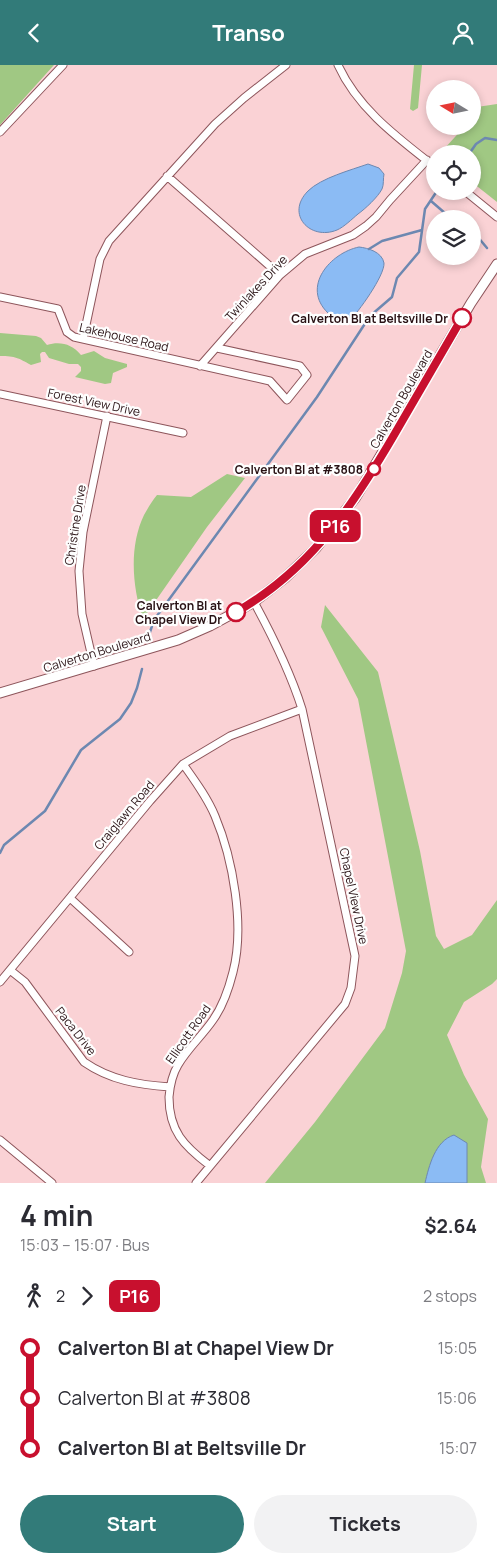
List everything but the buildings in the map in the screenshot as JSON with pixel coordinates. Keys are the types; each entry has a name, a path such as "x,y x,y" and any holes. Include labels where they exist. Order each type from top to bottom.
{"street":[{"path":"0,132 63,65"},
{"path":"83,339 100,259 104,249 115,233 215,124 286,65"},
{"path":"338,65 350,86 370,112 396,136 426,159"},
{"name":"Twinlakes Drive","path":"200,366 280,275 305,254 352,235 366,227 426,161"},
{"path":"167,176 280,275"},
{"path":"476,200 497,217"},
{"name":"Calverton Boulevard","path":"0,693 178,640 254,602 285,578 339,521 356,497 470,303 497,264"},
{"name":"Lakehouse Road","path":"0,297 58,309 67,333 74,337 270,381 287,400 307,375 300,366 217,348"},
{"name":"Forest View Drive","path":"0,394 183,433"},
{"name":"Christine Drive","path":"94,666 82,615 79,571 83,533 107,416"},
{"name":"Chapel View Drive","path":"196,1183 345,1004 351,988 355,956 302,709 283,658 254,602"},
{"name":"Craiglawn Road","path":"0,981 183,764 230,736 302,709"},
{"name":"Ellicott Road","path":"183,764 206,798 215,816 225,847 237,904 238,929 234,969 230,985 213,1021 198,1037 177,1066 170,1087 169,1104 174,1127 192,1152 210,1165"},
{"path":"70,898 130,952"},
{"name":"Paca Drive","path":"10,969 25,982 84,1062 96,1070 125,1081 170,1087"},
{"path":"0,1140 52,1183"}],"green space":[{"path":"0,65 54,65 0,125"},
{"path":"414,65 422,65 418,108 413,111 410,109"},
{"path":"497,104 497,202 481,189 481,145 448,145 457,135 481,135 481,106"},
{"path":"0,333 36,336 41,338 47,345 66,344 74,348 81,355 94,351 105,358 127,364 127,367 113,373 111,383 105,384 75,377 81,371 81,367 78,364 69,364 49,358 45,352 40,354 41,362 31,365 17,358 0,356"},
{"path":"227,474 245,478 207,527 143,619 136,594 134,553 139,527 146,512 157,495 191,497"},
{"path":"325,605 378,672 420,851 436,936 444,949 472,935 497,900 497,979 464,1002 447,1035 464,1075 488,1119 481,1167 486,1183 265,1183 315,1122 385,1028 402,973 406,951 358,699 321,627"}],"water":[{"path":"368,164 379,168 384,174 383,186 378,196 337,230 318,232 310,229 300,216 299,208 308,191 328,178"},
{"path":"359,247 378,253 383,259 383,269 370,293 353,317 349,321 340,320 328,313 320,303 317,293 318,282 322,273 338,256 348,250"},
{"path":"454,1135 467,1143 467,1183 425,1183 431,1162 438,1148 447,1138"}],"waterway":[{"path":"475,145 485,138 497,140"},
{"path":"150,632 154,620 317,397 370,316 392,297 397,278 419,252 425,209 431,200"},
{"path":"431,201 441,210"},
{"path":"369,249 382,241 422,230"},
{"path":"481,241 487,248"},
{"path":"0,853 4,845 45,811 81,750 120,719 131,703 142,669"}],"bus line":[{"name":"P16","path":"236,612 254,602 285,578 316,548 339,521 373,472 462,318"}],"place":[{"name":"Calverton Bl at Beltsville Dr","path":"462,318"},
{"name":"Calverton Bl at #3808","path":"374,469"},
{"name":"Calverton Bl at Chapel View Dr","path":"236,612"}]}
